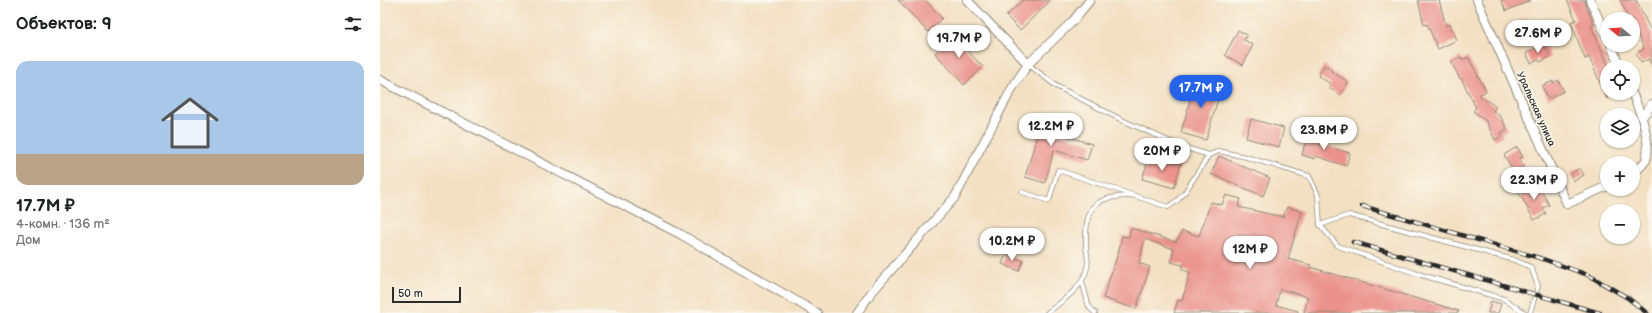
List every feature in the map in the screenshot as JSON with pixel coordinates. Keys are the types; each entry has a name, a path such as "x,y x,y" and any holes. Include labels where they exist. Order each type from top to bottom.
{"street":[{"path":"967,0 1028,64"},
{"path":"857,313 871,293 956,197 1011,90 1028,64 1073,21 1090,0"},
{"name":"Уральская улица","path":"1477,0 1567,204 1600,189"},
{"path":"1590,0 1600,22"},
{"path":"380,80 680,234 817,313"},
{"path":"1635,100 1643,116 1650,146 1645,160 1640,166"},
{"path":"1643,116 1652,104"}],"lane":[{"path":"1028,64 1056,86 1122,120 1180,146 1209,155"},
{"path":"1022,192 1049,201 1058,170 1168,207 1178,200 1185,192 1209,155 1218,151 1246,157 1310,176 1318,195 1320,226 1338,246 1416,273 1504,299 1526,313"},
{"path":"1047,313 1082,281 1088,267 1086,220 1095,204 1114,196 1136,196"},
{"path":"1320,226 1349,215 1514,260 1531,267 1538,286 1530,313"},
{"path":"1082,281 1089,307 1095,313"}],"building":[{"path":"898,0 925,0 942,18 928,32"},
{"path":"1023,0 1051,0 1020,30 1006,16"},
{"path":"1418,0 1439,0 1446,26 1450,24 1457,40 1438,49 1427,24 1424,25"},
{"path":"1501,0 1531,0 1506,11"},
{"path":"1567,0 1584,0 1594,25 1591,26 1600,46 1600,52 1602,52 1606,60 1600,60 1600,83 1589,57 1585,59 1571,22 1576,20"},
{"path":"1620,0 1636,0 1652,33 1652,66 1649,59 1641,63 1636,54 1644,49 1640,40 1640,12 1626,12"},
{"path":"1526,19 1527,22 1532,20 1537,28 1529,32 1528,28 1517,33 1513,25"},
{"path":"1238,30 1247,35 1244,40 1253,45 1243,65 1225,55"},
{"path":"957,33 965,42 962,45 983,67 964,85 935,53"},
{"path":"1544,44 1550,57 1540,62 1538,59 1531,63 1526,53"},
{"path":"1461,57 1462,60 1468,57 1486,91 1479,95 1496,107 1493,111 1501,117 1507,129 1501,133 1503,136 1495,140 1486,121 1473,111 1476,108 1451,62"},
{"path":"1324,65 1348,82 1340,95 1329,88 1331,84 1318,76"},
{"path":"1196,78 1222,85 1206,140 1181,133"},
{"path":"1558,80 1564,91 1548,99 1542,86"},
{"path":"1034,115 1062,124 1059,134 1092,144 1087,160 1054,150 1045,183 1025,177 1037,136 1029,134"},
{"path":"1251,119 1284,128 1279,147 1246,138"},
{"path":"1307,134 1321,138 1319,144 1350,153 1346,166 1316,156 1315,159 1302,155"},
{"path":"1517,147 1523,157 1519,159 1524,166 1514,172 1504,155"},
{"path":"1150,155 1181,164 1174,188 1142,179"},
{"path":"1219,156 1270,178 1263,196 1211,174"},
{"path":"1580,168 1584,175 1574,181 1570,174"},
{"path":"1531,184 1534,189 1539,186 1549,205 1543,208 1546,214 1534,220 1518,191"},
{"path":"1226,195 1241,199 1238,207 1283,217 1287,207 1302,211 1288,259 1311,265 1310,267 1459,311 1458,313 1304,313 1308,297 1280,289 1276,305 1298,311 1298,313 1174,313 1178,300 1182,301 1190,272 1182,270 1183,265 1171,262 1174,249 1145,239 1139,263 1150,267 1136,309 1103,298 1119,250 1122,236 1129,237 1131,228 1176,242 1182,231 1199,236 1211,202 1222,205"},
{"path":"1006,254 1023,261 1019,271 1002,264"},
{"path":"1491,301 1501,304 1498,313 1488,313"}],"railway":[{"path":"1362,206 1543,259 1588,275 1628,298 1647,313"},
{"path":"1353,242 1600,313"}]}
